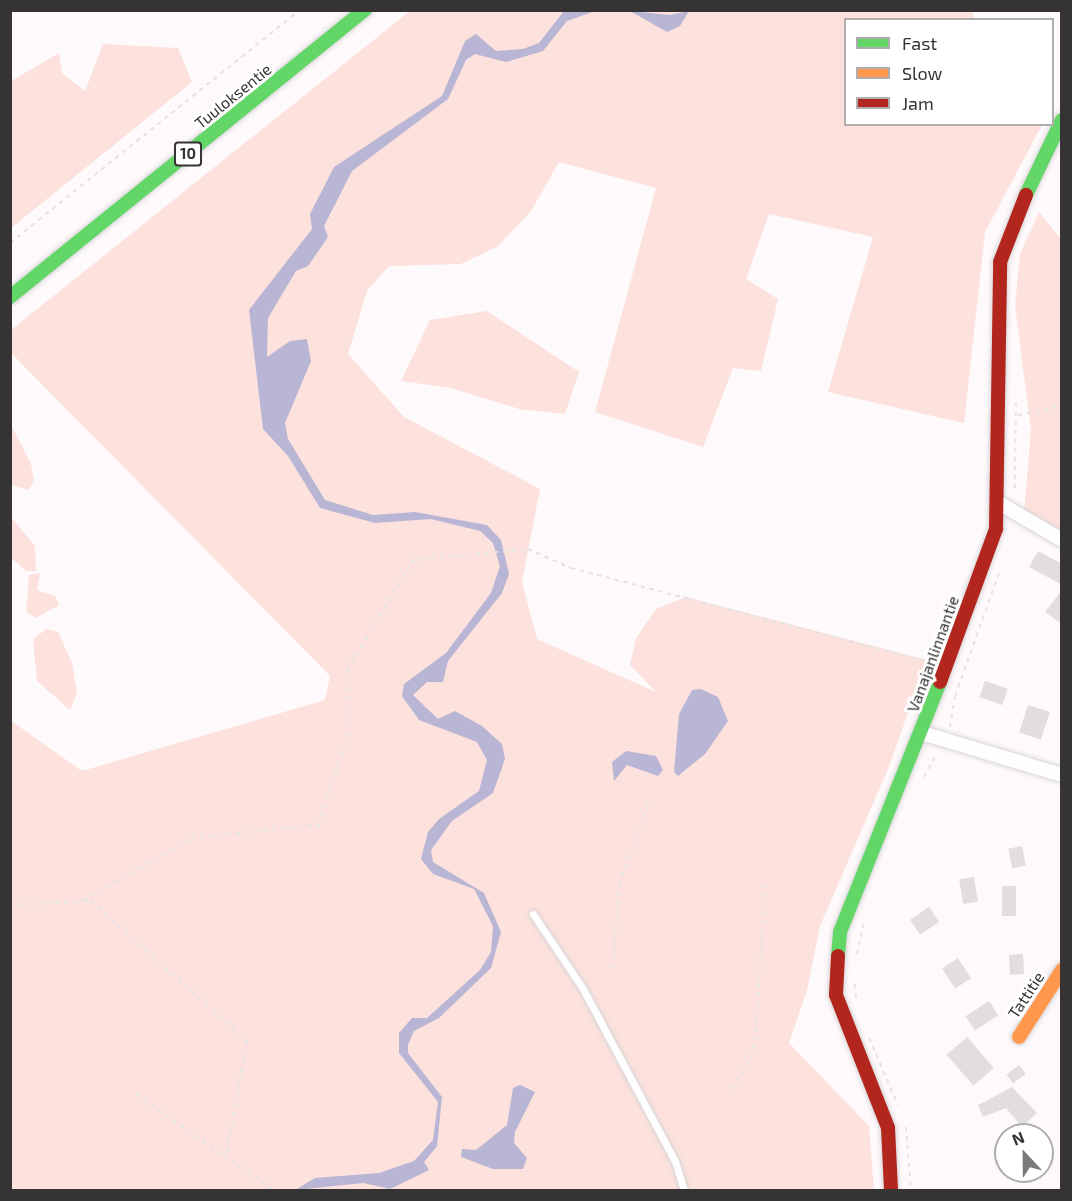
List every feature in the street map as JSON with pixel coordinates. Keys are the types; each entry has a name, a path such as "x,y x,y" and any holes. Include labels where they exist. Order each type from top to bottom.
{"main road":[{"name":"Tuuloksentie","path":"10,297 365,10"},
{"name":"Vanajanlinnantie","path":"891,1191 888,1128 841,1020 835,977 840,932 922,733 987,556 999,503 1000,262 1009,229 1062,120"},
{"name":"Tattitie","path":"1019,1037 1062,970"}],"street":[{"path":"999,503 1062,540"},
{"path":"922,733 1062,775"}],"lane":[{"path":"533,914 583,989 675,1161 684,1191"}],"path":[{"path":"10,243 300,10"},
{"path":"1018,415 1053,408 1062,400"},
{"path":"84,901 191,838 319,825 347,736 347,671 413,560 528,549 571,568 946,667"},
{"path":"613,968 619,885 650,800"},
{"path":"732,1089 751,1058 756,1032 765,879"},
{"path":"10,904 91,901 247,1041 226,1157"},
{"path":"856,956 866,914"},
{"path":"855,978 858,1010"},
{"path":"865,1032 907,1128 911,1191"},
{"path":"136,1094 273,1191"}],"shaded area":[{"path":"410,11 972,11 974,18 844,18 844,126 1041,126 985,232 964,423 828,392 873,237 769,214 746,279 778,299 761,371 733,368 703,447 595,412 656,188 559,162 531,211 498,246 461,264 389,266 367,291 348,354 404,417 540,489 522,582 537,639 656,692 630,665 636,638 656,609 686,597 927,660 888,769 820,926 807,990 789,1043 869,1126 874,1190 11,1190 10,720 82,771 325,700 330,676 11,353 11,330"},
{"path":"564,11 595,11 567,21 543,51 506,62 475,54 466,60 448,99 352,171 324,226 328,237 308,266 296,271 268,318 267,357 290,341 307,339 311,361 285,423 288,439 325,500 373,515 415,512 487,525 501,540 509,574 502,593 448,661 443,682 427,682 413,695 438,719 455,711 482,726 502,744 505,759 493,793 452,821 431,850 433,862 484,893 501,932 491,968 439,1018 414,1031 408,1045 408,1053 442,1097 437,1146 424,1162 429,1170 390,1189 363,1183 295,1190 315,1178 379,1173 414,1161 433,1140 438,1102 399,1053 399,1033 412,1018 427,1018 480,970 491,952 493,926 474,889 433,874 421,859 428,832 439,819 479,791 487,760 477,742 419,720 402,696 404,684 446,653 491,593 500,566 493,543 480,531 431,519 375,523 320,508 288,456 263,429 249,310 312,229 310,214 334,167 442,96 465,41 476,34 496,51 523,49 539,43"},
{"path":"630,11 670,15 689,11 680,26 667,32"},
{"path":"103,44 178,48 192,82 11,228 11,81 59,53 62,73 85,91"},
{"path":"1039,212 1061,239 1061,534 1024,512 1031,430 1015,306 1020,254"},
{"path":"487,311 579,372 565,414 519,409 451,388 401,381 430,320"},
{"path":"10,423 31,464 34,481 28,490 11,485"},
{"path":"11,517 35,546 36,571 26,571 11,558"},
{"path":"40,573 37,590 55,596 59,605 36,618 26,612 29,575"},
{"path":"46,629 58,632 72,663 77,693 70,710 37,681 33,639"},
{"path":"701,689 718,697 728,721 705,754 678,776 674,772 679,714 692,690"},
{"path":"626,751 656,756 663,770 658,776 627,765 614,781 612,762"},
{"path":"520,1085 535,1092 515,1132 514,1143 527,1158 523,1169 493,1169 461,1157 462,1149 476,1150 507,1125 513,1088"}],"building":[{"path":"1038,551 1062,564 1062,585 1029,567"},
{"path":"1062,590 1062,624 1045,612"},
{"path":"985,681 1008,689 1002,705 979,697"},
{"path":"1028,705 1050,712 1041,740 1019,733"},
{"path":"1022,846 1026,866 1012,868 1008,849"},
{"path":"974,877 978,902 963,904 959,879"},
{"path":"1002,886 1016,886 1016,916 1002,916"},
{"path":"929,907 939,922 920,935 910,920"},
{"path":"1023,954 1024,974 1010,975 1009,955"},
{"path":"958,958 971,978 955,988 942,968"},
{"path":"989,1001 998,1015 975,1031 966,1016"},
{"path":"967,1037 994,1068 974,1086 947,1055"},
{"path":"1019,1065 1026,1074 1013,1084 1006,1075"},
{"path":"1012,1087 1037,1113 1026,1123 1019,1123 1006,1108 983,1117 978,1105"}],"traffic: fast":[{"path":"10,297 365,10"},
{"path":"1026,195 1062,120"},
{"path":"838,956 840,932 940,682"}],"traffic: slow":[{"path":"1019,1037 1062,970"}],"traffic: jam":[{"path":"940,682 996,529 1000,262 1026,195"},
{"path":"838,956 836,995 888,1128 891,1190"}]}
